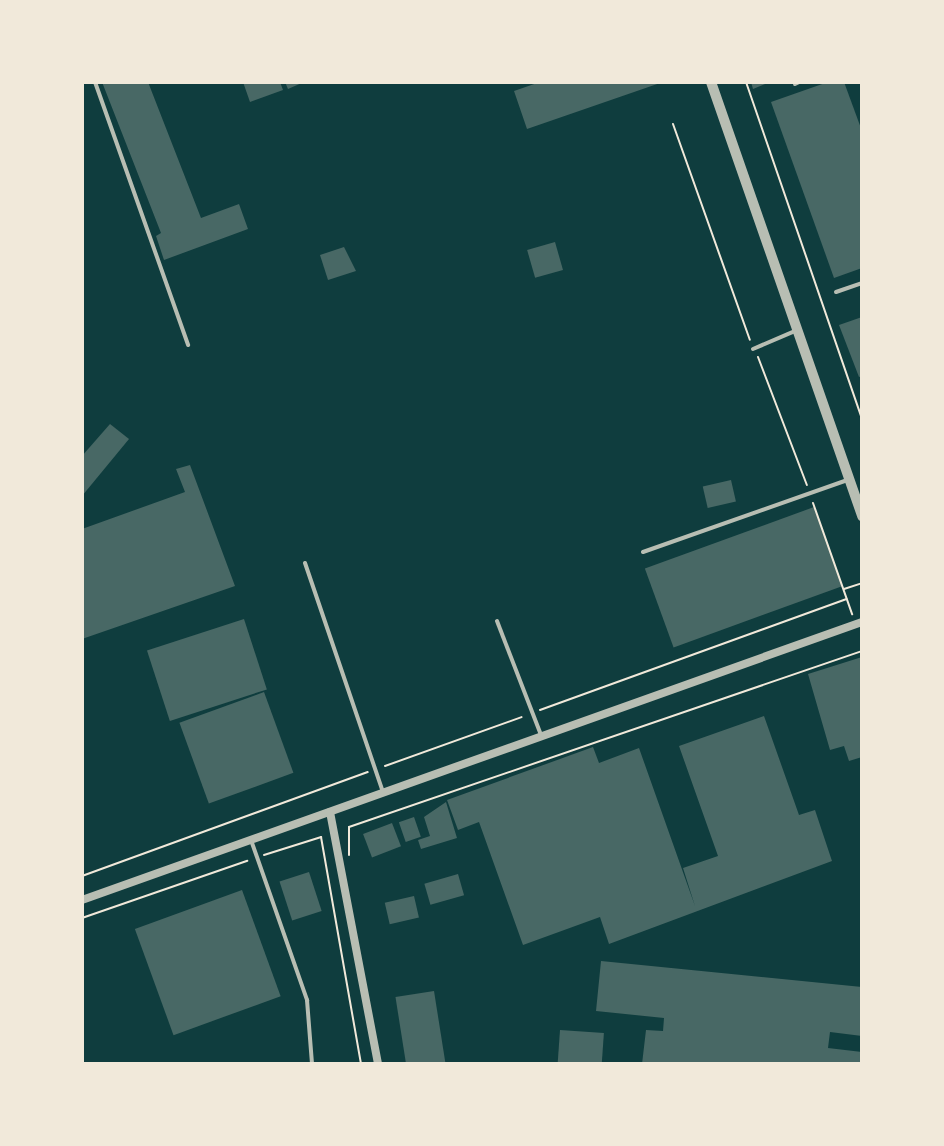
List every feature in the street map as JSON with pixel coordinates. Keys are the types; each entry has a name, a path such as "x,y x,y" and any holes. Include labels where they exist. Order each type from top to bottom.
{"street":[{"path":"711,82 862,516"},
{"path":"82,900 859,623"},
{"path":"330,812 378,1064"}],"lane":[{"path":"95,82 188,345"},
{"path":"836,292 862,283"},
{"path":"753,349 797,331"},
{"path":"643,552 849,479"},
{"path":"305,563 383,792"},
{"path":"497,621 541,735"},
{"path":"251,840 307,1000 312,1064"}],"path":[{"path":"746,82 862,418"},
{"path":"673,124 753,349 810,493 847,599 859,623"},
{"path":"844,589 862,583"},
{"path":"82,876 847,599"},
{"path":"354,854 349,827 862,651"},
{"path":"82,918 321,837 361,1064"}],"building":[{"path":"102,82 148,82 201,218 239,204 248,229 164,260 156,236 161,233"},
{"path":"243,82 280,82 283,90 250,102"},
{"path":"285,82 304,82 288,89"},
{"path":"540,82 663,82 527,129 514,91"},
{"path":"751,82 770,82 753,89"},
{"path":"828,82 844,82 862,131 862,268 834,278 771,102"},
{"path":"555,242 563,270 535,278 527,250"},
{"path":"344,247 356,271 328,280 320,255"},
{"path":"862,317 862,376 859,377 839,325"},
{"path":"110,424 129,439 82,496 82,456"},
{"path":"190,465 235,586 82,639 82,529 185,492 176,469"},
{"path":"731,480 736,501 708,508 703,487"},
{"path":"814,507 843,586 674,647 645,569"},
{"path":"244,619 267,689 170,721 147,651"},
{"path":"862,657 862,757 849,761 844,746 830,750 808,674"},
{"path":"264,692 293,773 209,804 179,723"},
{"path":"764,716 799,815 815,810 832,861 609,944 600,917 523,945 479,822 458,830 447,800 593,747 599,763 639,748 695,906 683,868 718,856 679,746"},
{"path":"446,802 457,838 421,849 418,840 430,836 424,817"},
{"path":"414,817 421,837 406,842 399,822"},
{"path":"392,823 401,846 372,857 363,834"},
{"path":"309,872 322,911 292,921 280,882"},
{"path":"458,874 464,895 430,905 424,884"},
{"path":"242,890 281,996 174,1035 135,929"},
{"path":"414,896 419,917 390,924 385,903"},
{"path":"601,961 862,987 862,1036 830,1032 828,1048 862,1052 862,1064 642,1064 646,1030 663,1031 664,1018 596,1011"},
{"path":"434,991 446,1064 406,1064 395,997"},
{"path":"560,1030 604,1033 602,1064 558,1064"}]}
